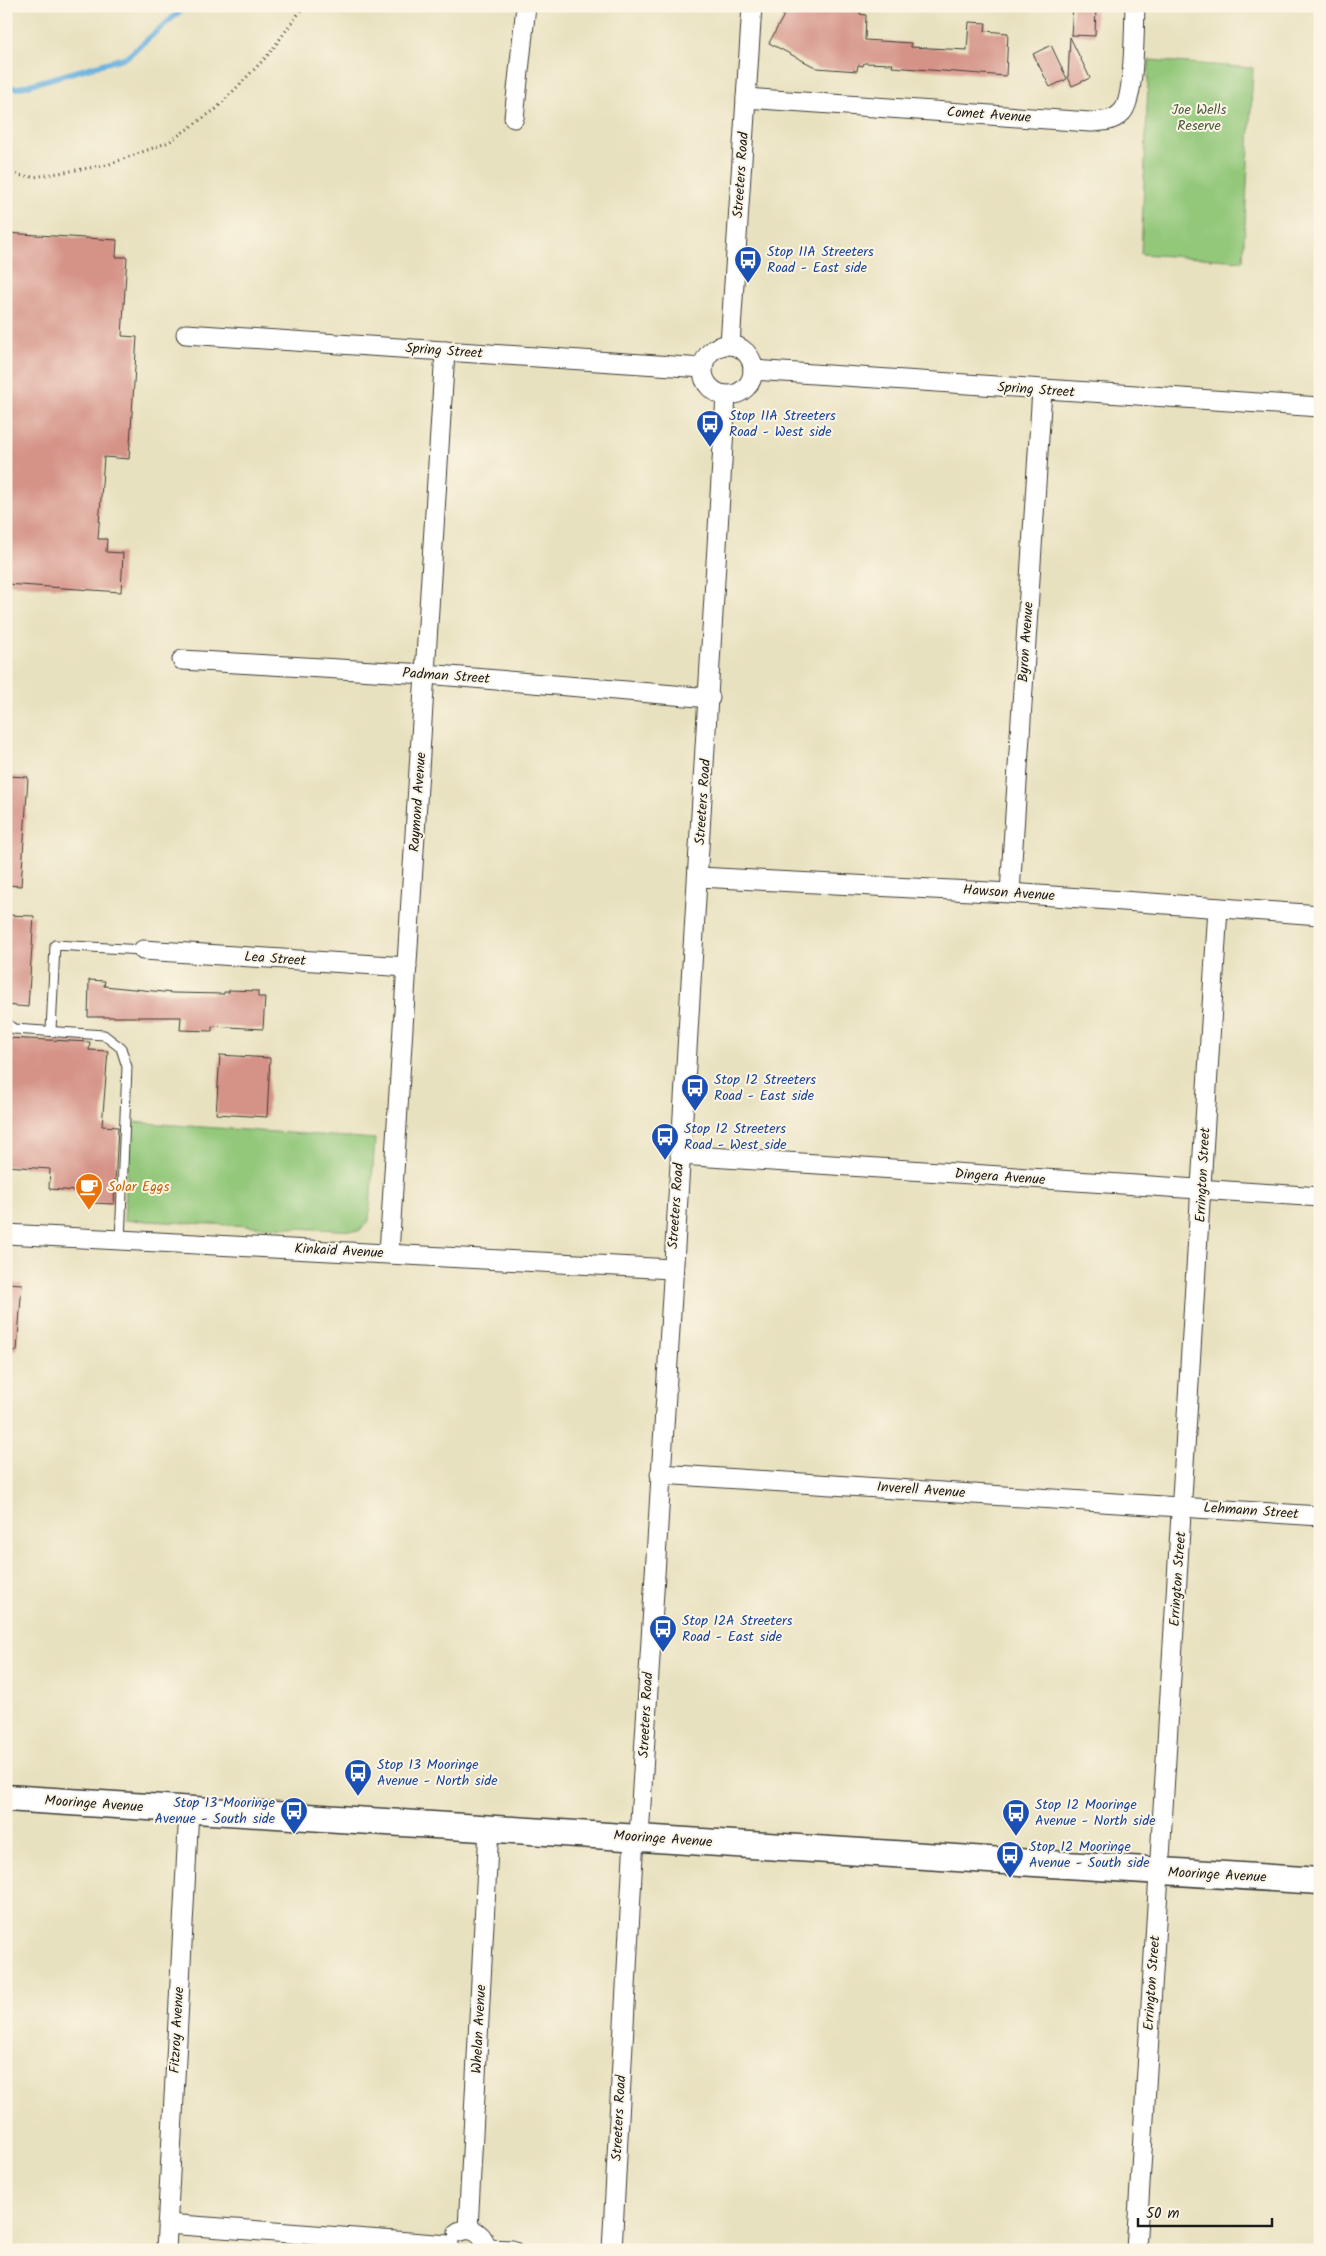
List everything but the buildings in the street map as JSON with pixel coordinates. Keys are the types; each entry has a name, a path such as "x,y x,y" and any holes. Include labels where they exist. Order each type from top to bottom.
{"street":[{"path":"514,118 526,6"},
{"name":"Streeters Road","path":"730,344 752,6"},
{"name":"Comet Avenue","path":"746,98 1090,122 1111,120 1123,112 1130,98 1135,6"},
{"name":"Spring Street","path":"186,334 703,368"},
{"path":"730,344 745,351 751,359 753,370 748,385 739,392 726,395 710,387 704,378 703,368 706,357 713,349 730,344"},
{"name":"Raymond Avenue","path":"389,1253 445,351"},
{"name":"Spring Street","path":"753,370 1320,407"},
{"name":"Byron Avenue","path":"1010,893 1042,390"},
{"name":"Streeters Road","path":"612,2250 636,1837 699,877 726,395"},
{"name":"Padman Street","path":"182,660 426,674 710,698"},
{"name":"Hawson Avenue","path":"699,877 1010,893 1320,916"},
{"name":"Errington Street","path":"1136,2250 1218,908"},
{"name":"Lea Street","path":"143,950 407,967"},
{"name":"Dingera Avenue","path":"680,1155 1320,1197"},
{"name":"Kinkaid Avenue","path":"6,1234 672,1269"},
{"name":"Inverell Avenue","path":"660,1474 1182,1507"},
{"name":"Lehmann Street","path":"1182,1507 1320,1516"},
{"name":"Mooringe Avenue","path":"6,1798 1320,1881"},
{"name":"Fitzroy Avenue","path":"166,2250 189,1810"},
{"name":"Whelan Avenue","path":"468,2229 489,1828"},
{"path":"167,2224 449,2248 456,2234 468,2229 482,2235 486,2249 512,2250"}],"lane":[{"path":"51,1031 55,945 143,950"},
{"path":"6,1023 14,1029 104,1035 113,1040 125,1057 127,1067 120,1241"}],"path":[{"path":"6,174 34,177 107,165 169,142 216,109 269,54 304,6"}],"green space":[{"name":"Joe Wells Reserve","path":"1149,60 1253,68 1243,261 1141,254"},
{"path":"131,1122 375,1139 369,1221 359,1231 124,1220"}],"waterway":[{"path":"6,88 18,88 127,57 186,6"}],"place":[{"name":"Stop 11A Streeters Road - East side","path":"748,284"},
{"name":"Stop 11A Streeters Road - West side","path":"710,448"},
{"name":"Stop 12 Streeters Road - East side","path":"695,1112"},
{"name":"Stop 12 Streeters Road - West side","path":"665,1161"},
{"name":"Solar Eggs","path":"89,1211"},
{"name":"Stop 12A Streeters Road - East side","path":"663,1653"},
{"name":"Stop 13 Mooringe Avenue - North side","path":"358,1797"},
{"name":"Stop 13 Mooringe Avenue - South side","path":"294,1835"},
{"name":"Stop 12 Mooringe Avenue - North side","path":"1016,1837"},
{"name":"Stop 12 Mooringe Avenue - South side","path":"1010,1879"}]}
